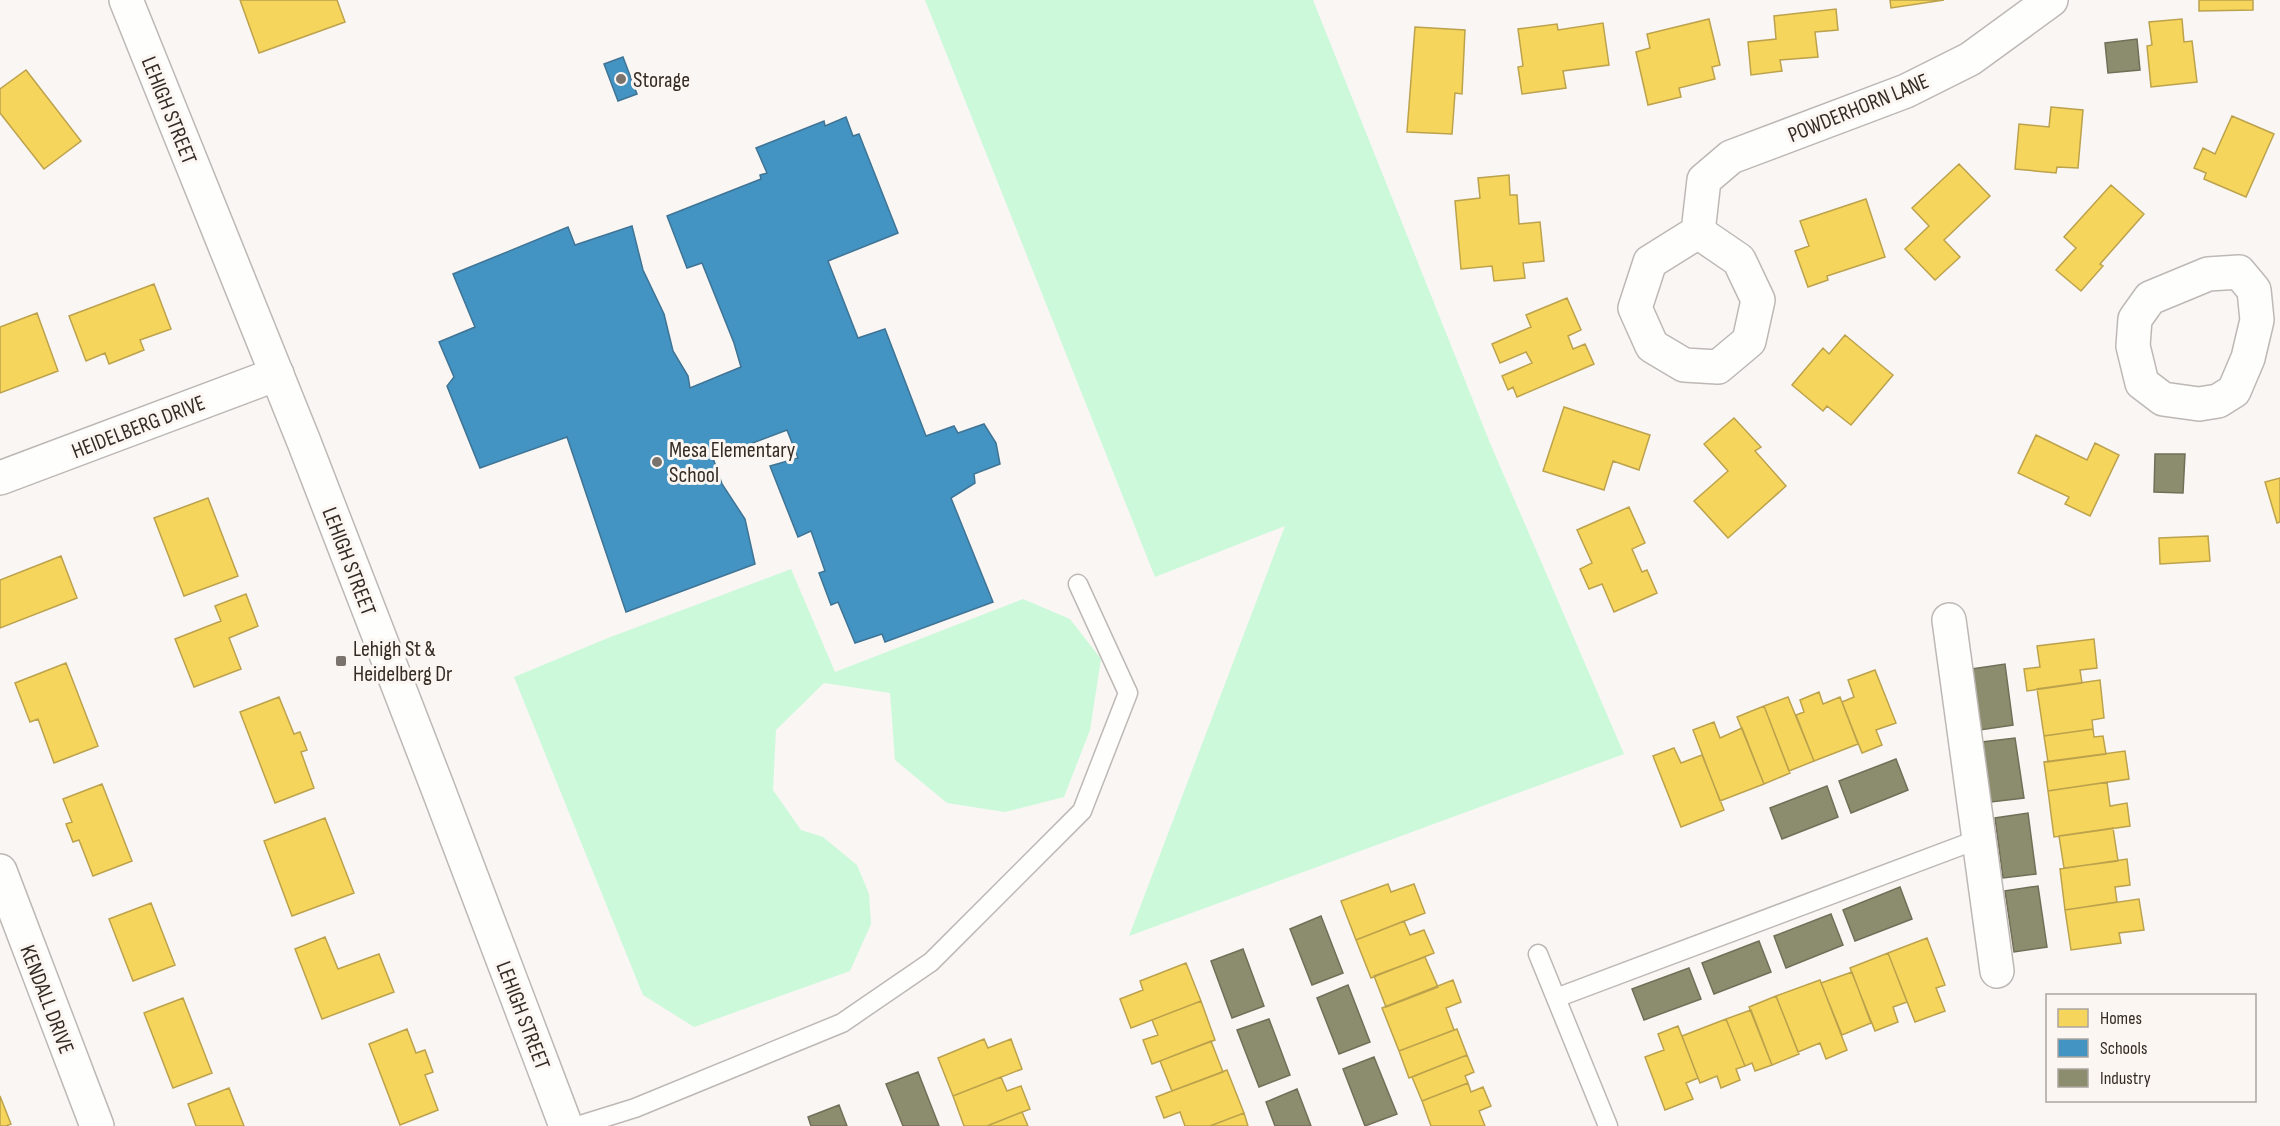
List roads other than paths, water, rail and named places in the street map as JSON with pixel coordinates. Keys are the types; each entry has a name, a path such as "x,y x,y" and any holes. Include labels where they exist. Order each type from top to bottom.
{"street":[{"name":"LEHIGH STREET","path":"126,0 277,374 566,1126"},
{"name":"POWDERHORN LANE","path":"1698,231 1704,180 1731,157 1906,91 1970,59 2051,0"},
{"name":"HEIDELBERG DRIVE","path":"0,478 277,374"},
{"path":"1949,620 1997,971"},
{"name":"KENDALL DRIVE","path":"0,871 97,1126"}],"lane":[{"path":"577,1126 635,1108 842,1023 931,962 1082,811 1128,693 1078,584"},
{"path":"1556,998 1979,839"},
{"path":"1538,954 1608,1126"}],"place":[{"name":"Storage","path":"621,79"},
{"name":"Mesa Elementary School","path":"657,462"},
{"name":"Lehigh St & Heidelberg Dr","path":"341,661"}]}
